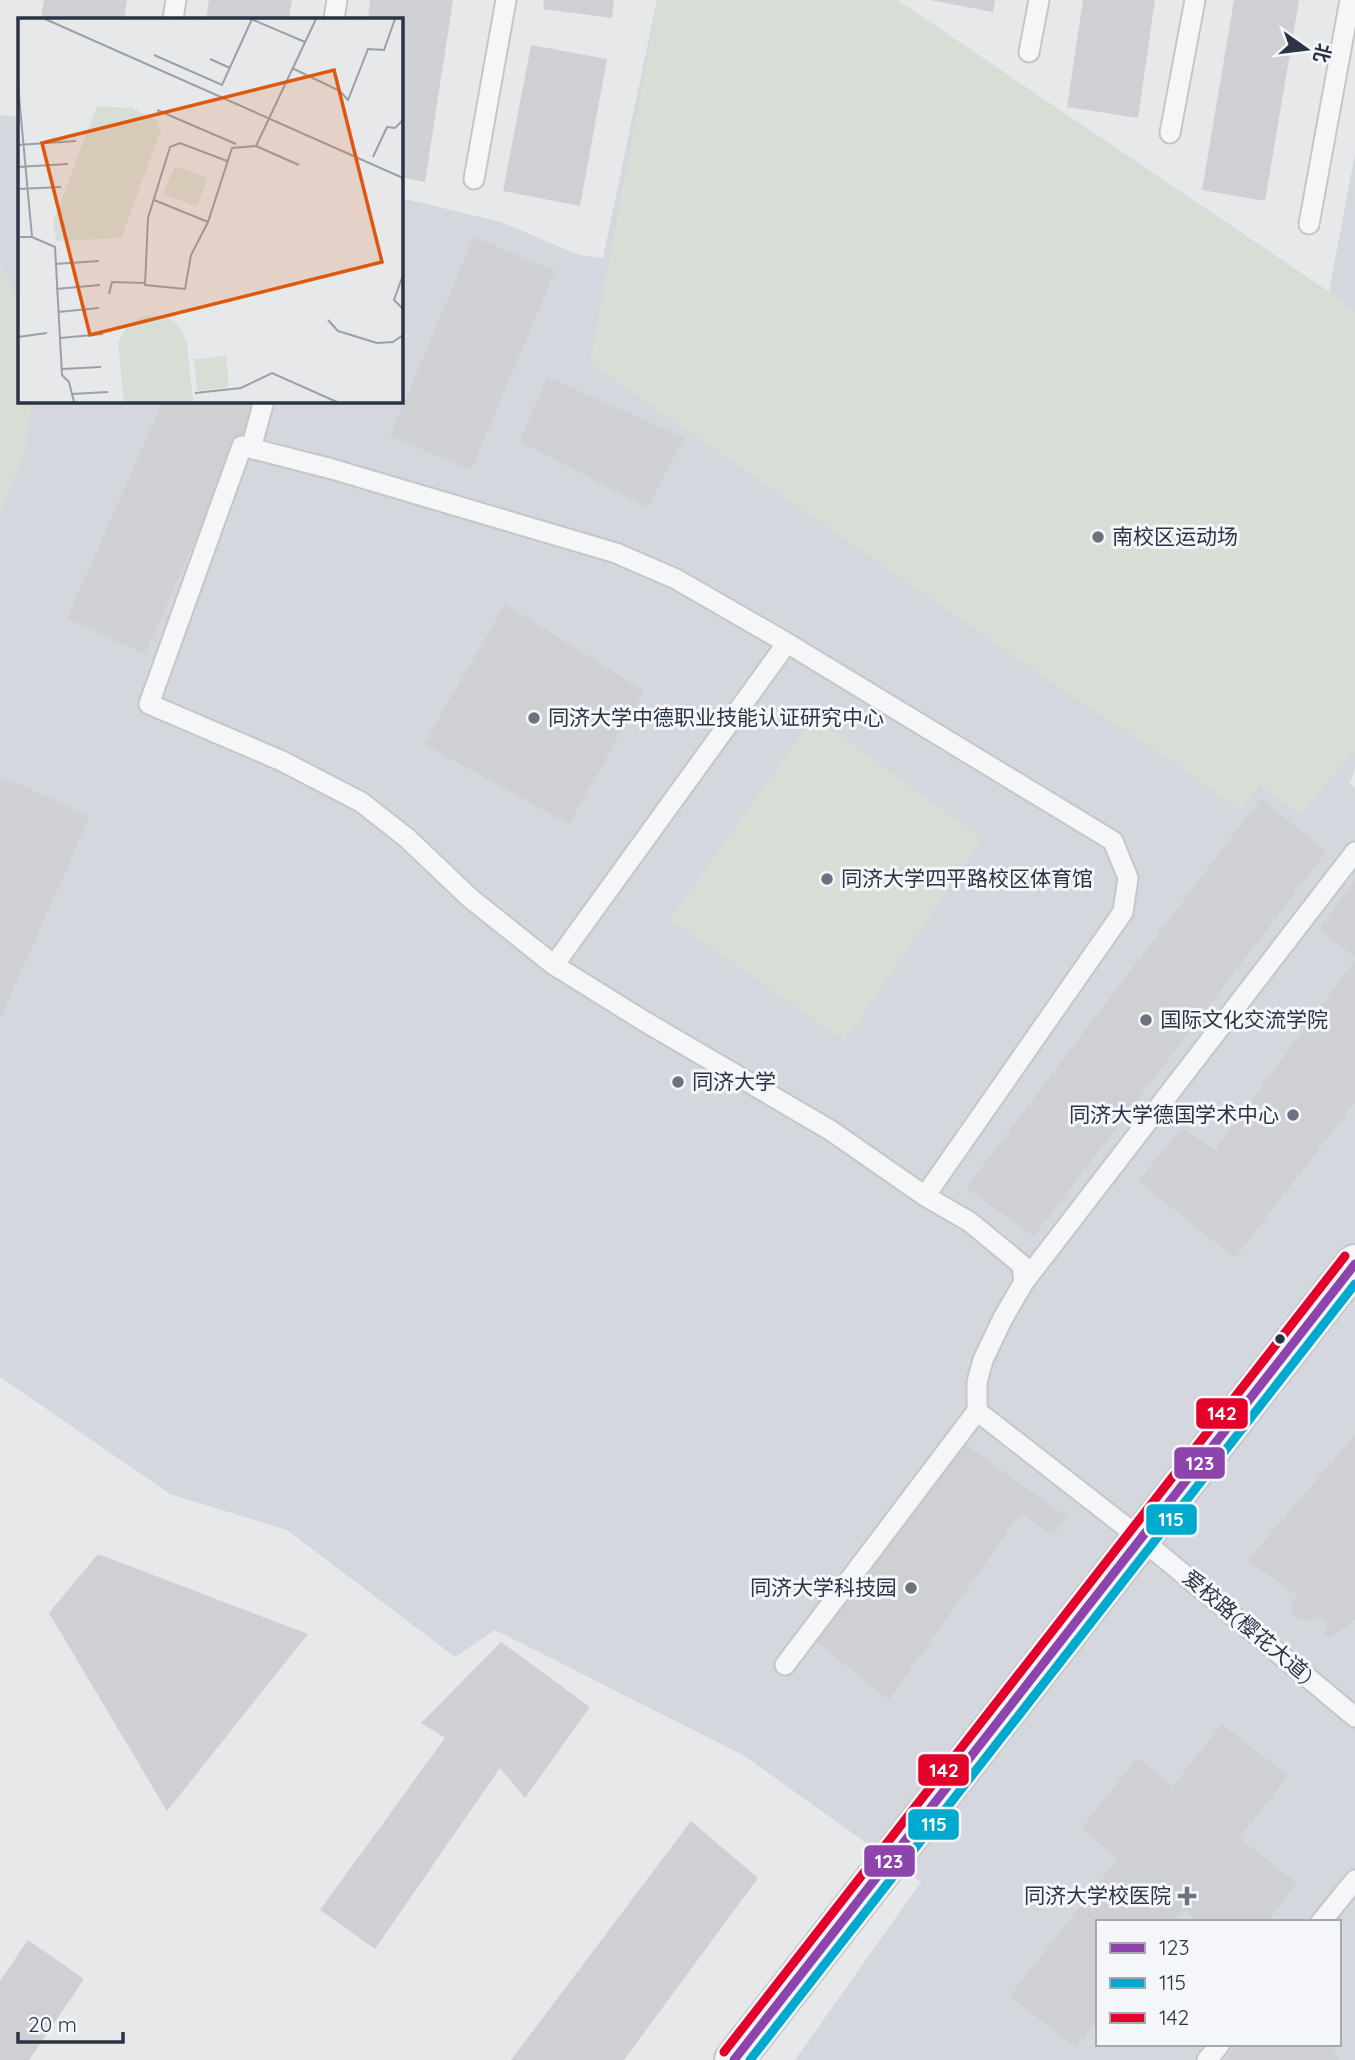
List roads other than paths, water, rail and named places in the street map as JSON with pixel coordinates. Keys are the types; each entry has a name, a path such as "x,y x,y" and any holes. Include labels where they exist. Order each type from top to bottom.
{"street":[{"path":"734,2060 1355,1264"}],"lane":[{"path":"173,18 176,0"},
{"path":"334,18 337,0"},
{"path":"474,179 506,0"},
{"path":"1029,52 1039,0"},
{"path":"1170,132 1195,0"},
{"path":"1309,223 1350,0"},
{"path":"251,448 264,402"},
{"path":"925,1196 1123,912 1128,878 1113,841 787,643 676,579 616,553 332,469 242,446 149,704 282,761 361,802 408,838 470,898 554,965 830,1130 925,1196 970,1222 1022,1265 1024,1282"},
{"path":"554,965 787,643"},
{"path":"785,1665 977,1410 977,1381 983,1360 1024,1282 1355,852"},
{"name":"爱校路(樱花大道)","path":"977,1410 1140,1538 1355,1717"},
{"path":"1323,1920 1355,1880"},
{"path":"1207,2060 1218,2046"}],"place":[{"name":"南校区运动场","path":"1098,537"},
{"name":"同济大学中德职业技能认证研究中心","path":"534,718"},
{"name":"同济大学四平路校区体育馆","path":"827,879"},
{"name":"国际文化交流学院","path":"1146,1020"},
{"name":"同济大学","path":"678,1082"},
{"name":"同济大学德国学术中心","path":"1293,1115"},
{"name":"同济大学科技园","path":"911,1588"},
{"name":"同济大学校医院","path":"1187,1896"}]}
